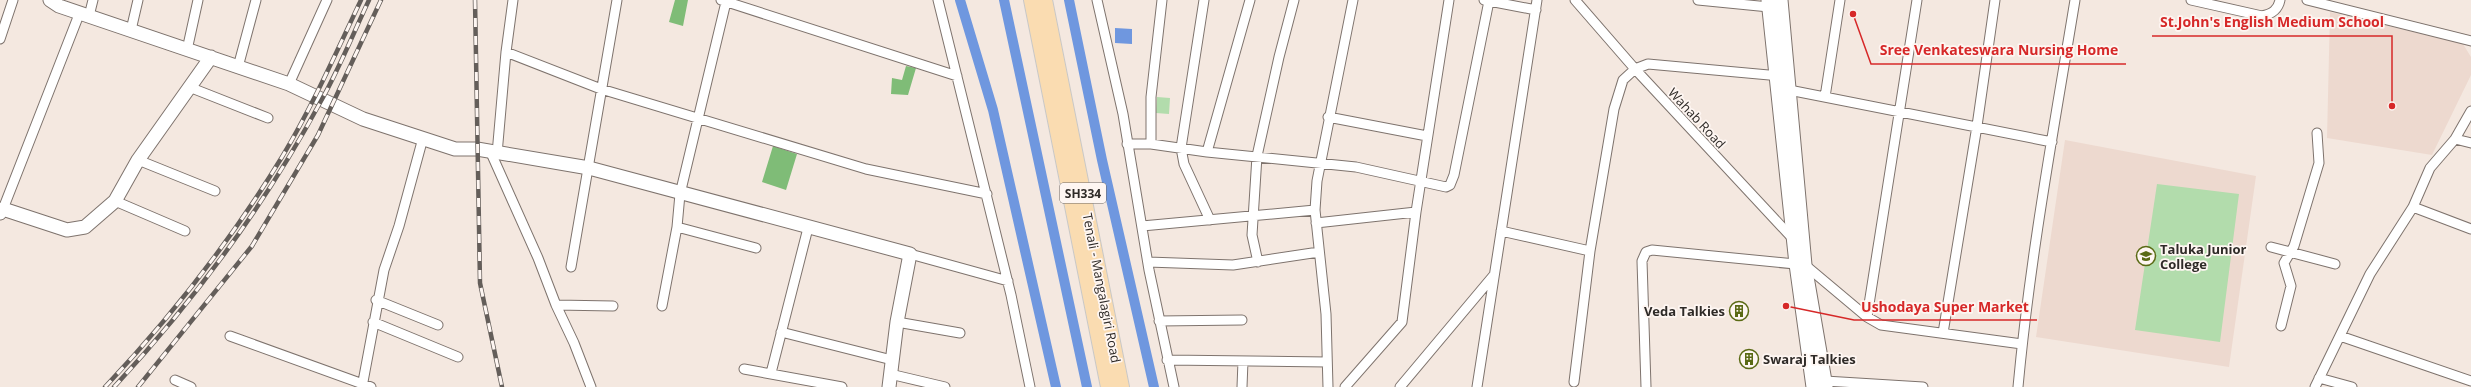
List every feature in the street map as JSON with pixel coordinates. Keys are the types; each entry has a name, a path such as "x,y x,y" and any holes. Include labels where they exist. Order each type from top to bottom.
{"main road":[{"path":"50,0 59,6 288,84 363,119 456,149 477,149 589,168 680,194 910,254 897,322 890,381"},
{"name":"SH334","path":"1031,0 1108,387"},
{"name":"Tenali - Mangalagiri Road","path":"1045,0 1122,387"},
{"path":"1781,0 1790,84 1803,251 1800,264 1813,387"},
{"path":"1768,3 1793,240 1800,264 1826,384"},
{"path":"1,210 67,230 86,227 115,201 138,160 210,57"}],"street":[{"path":"0,39 13,0"},
{"path":"1,210 85,14 93,0"},
{"path":"131,30 138,0"},
{"path":"187,50 198,0"},
{"path":"238,67 256,0"},
{"path":"288,84 327,0"},
{"path":"513,0 494,153 591,387"},
{"path":"571,267 617,0"},
{"path":"938,0 1008,281 1030,387"},
{"path":"1097,0 1123,114 1159,321 1174,387"},
{"path":"1151,144 1151,97 1162,0"},
{"path":"1204,0 1181,148 1184,164 1210,220"},
{"path":"1207,152 1250,0"},
{"path":"1258,262 1252,235 1258,156 1279,57 1294,0"},
{"path":"1328,387 1326,314 1316,223 1319,163 1353,0"},
{"path":"1345,387 1402,322 1420,182 1449,0"},
{"path":"1127,144 1151,144 1207,152 1366,168 1441,187 1450,185 1452,182 1487,0 1536,10"},
{"path":"1477,387 1537,0"},
{"name":"Wahab Road","path":"1575,0 1635,69 1803,251"},
{"path":"1698,0 1768,3"},
{"path":"1825,97 1840,0"},
{"path":"1867,317 1898,112 1917,0"},
{"path":"1943,333 1977,126 1995,0"},
{"path":"2018,387 2022,344 2075,0"},
{"path":"2191,0 2262,16 2271,14 2278,6 2280,0"},
{"path":"2307,0 2471,41"},
{"path":"662,306 677,227 680,194 699,118 723,1 957,76"},
{"path":"506,52 601,89 866,169 987,194"},
{"path":"1574,382 1590,251 1614,109 1621,84 1635,69 1642,65 1654,64 1776,81 1790,84 1825,97 2052,142"},
{"path":"1776,81 1790,84"},
{"path":"189,87 268,118"},
{"path":"2315,387 2370,274 2413,207 2430,168 2456,139 2471,111"},
{"path":"1328,117 1427,136"},
{"path":"2281,326 2291,286 2284,263 2294,246 2319,163 2318,133"},
{"path":"230,336 365,386 376,300 423,138"},
{"path":"2456,139 2471,143"},
{"path":"138,160 215,191"},
{"path":"115,201 185,231"},
{"path":"2413,207 2471,229"},
{"path":"1142,226 1316,210"},
{"path":"1316,223 1416,212"},
{"path":"677,227 756,248"},
{"path":"771,373 808,228"},
{"path":"1501,231 1590,251"},
{"path":"2271,247 2335,264"},
{"path":"1646,387 1642,261 1646,252 1652,250 1800,264 1867,317 1891,327 2022,344"},
{"path":"1148,262 1233,265 1319,252"},
{"path":"910,254 1008,281"},
{"path":"1400,387 1494,275"},
{"path":"376,300 438,325"},
{"path":"556,305 613,306"},
{"path":"1159,321 1242,320"},
{"path":"373,322 458,357"},
{"path":"897,322 960,334"},
{"path":"781,332 892,360"},
{"path":"2340,336 2471,381 2470,387"},
{"path":"1167,360 1327,362"},
{"path":"1242,387 1243,361"},
{"path":"744,369 842,387"},
{"path":"2319,378 2352,387"},
{"path":"175,380 191,387"},
{"path":"890,381 945,387"},
{"path":"1826,384 1923,387"}],"shaded area":[{"path":"2330,12 2463,44 2471,57 2471,75 2432,155 2327,138"},
{"name":"Taluka Junior College","path":"2065,140 2256,176 2229,367 2036,337"}],"green space":[{"path":"675,0 688,0 683,26 669,22"},
{"path":"906,66 916,68 908,95 891,94 892,78 902,80"},
{"path":"1157,97 1170,98 1169,114 1156,113"},
{"path":"773,146 797,154 786,190 762,182"},
{"path":"2157,184 2239,194 2220,342 2135,330"}],"water":[{"path":"1115,28 1132,29 1132,44 1115,43"}],"waterway":[{"path":"960,0 993,110 1056,387"},
{"path":"1004,0 1087,387"},
{"path":"1069,0 1102,160 1154,387"}],"railway":[{"path":"105,387 177,305 243,218 263,188 303,119 361,0"},
{"path":"114,387 172,321 200,286 252,215 299,140 328,89 369,0"},
{"path":"138,387 252,246 318,135 381,0"},
{"path":"475,0 480,283 502,387"}],"place":[{"name":"Sree Venkateswara Nursing Home","path":"1853,14"},
{"name":"St.John's English Medium School","path":"2392,106"},
{"name":"Taluka Junior College","path":"2146,256"},
{"name":"Ushodaya Super Market","path":"1786,306"},
{"name":"Veda Talkies","path":"1739,311"},
{"name":"Swaraj Talkies","path":"1749,359"}]}
